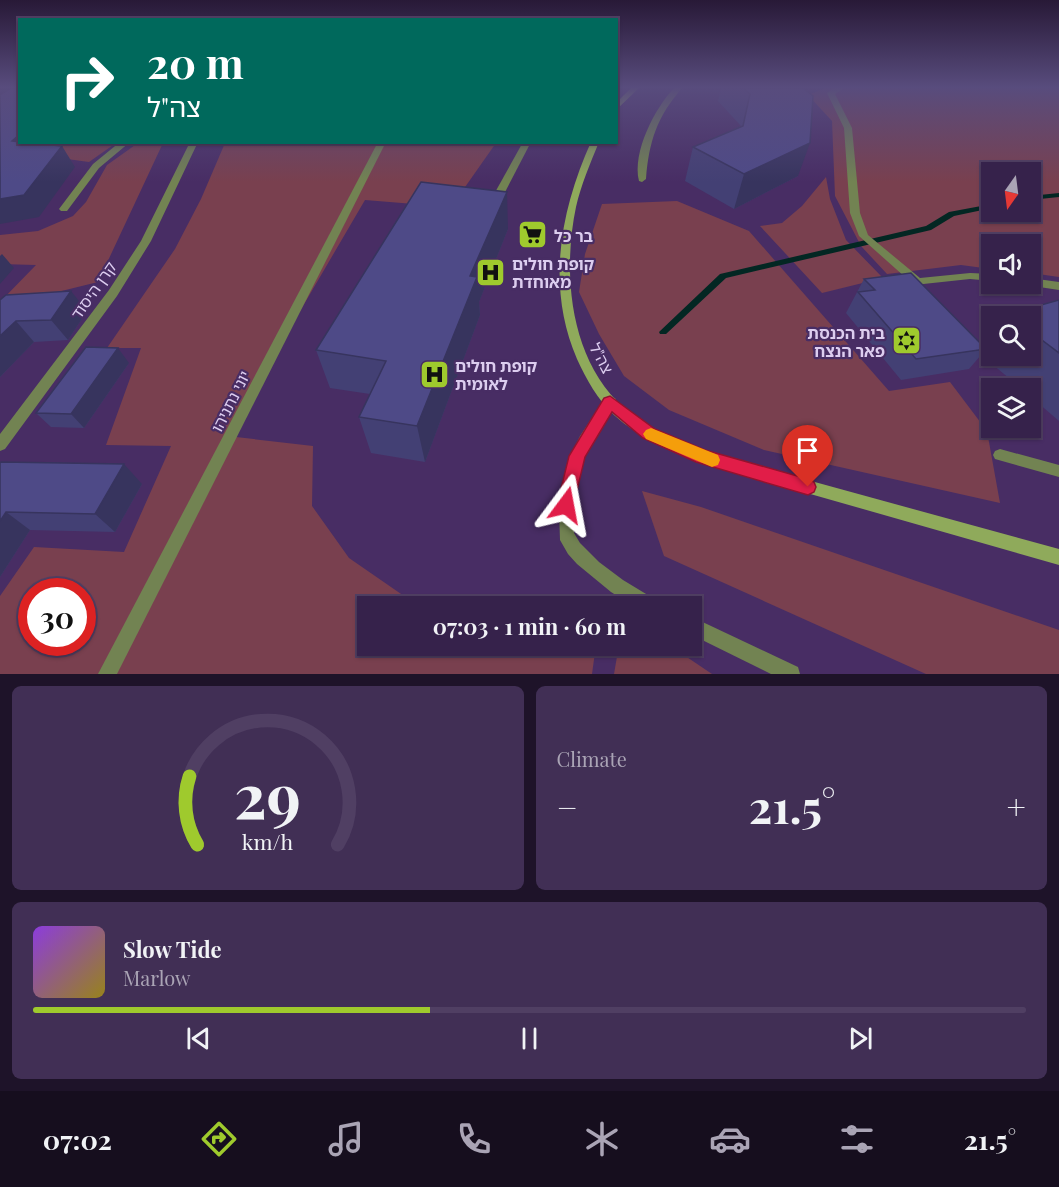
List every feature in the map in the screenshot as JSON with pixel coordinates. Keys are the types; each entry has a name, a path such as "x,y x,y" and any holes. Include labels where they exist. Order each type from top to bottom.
{"street":[{"path":"642,179 644,159 655,119"},
{"path":"844,119 848,128 855,213 864,236 918,282 970,276 981,277"},
{"path":"64,209 96,166 124,144"},
{"name":"קרן היסוד","path":"0,445 113,293 146,241 193,144"},
{"name":"יוני נתניהו","path":"107,674 381,144"},
{"path":"498,196 526,144"},
{"name":"צה\"ל","path":"594,144 586,159 572,202 565,255 564,289 570,326 584,366 610,402 649,433 702,457 1059,556"},
{"path":"1041,284 1059,286"},
{"path":"610,402 577,456 566,505 567,539 590,565 631,596"},
{"path":"1000,455 1059,471"},
{"path":"702,631 791,674"}],"shaded area":[{"path":"831,119 1059,119 1059,277 1041,274 1041,234 981,234 981,268 961,265 887,274 861,246 835,196"},
{"path":"56,144 115,144 89,162 45,156"},
{"path":"137,144 163,144 98,282 29,299 0,302 36,265 0,264 0,235 38,231 73,216 86,202 107,165"},
{"path":"225,144 495,144 451,207 365,200 227,436 313,446 312,506 349,558 404,596 357,596 357,656 594,656 592,674 0,674 0,596 34,547 124,552 171,446 106,445 141,348 107,348 175,249 201,199"},
{"path":"826,177 830,199 846,240 883,278 822,293 760,226 782,223 802,206"},
{"path":"677,201 749,231 889,391 950,382 981,423 981,438 988,438 1000,503 764,450 669,410 624,376 599,334 579,292 585,254 602,204"},
{"path":"642,491 701,507 1059,630 1059,674 926,674 664,556"},
{"path":"617,656 685,656 712,674 614,674"}],"building":[{"path":"0,119 18,119 18,136 12,141 18,142 18,144 62,146 24,195 0,199"},
{"path":"744,119 812,119 810,143 744,174 693,147 743,126"},
{"path":"421,182 507,192 470,276 477,277 417,426 359,417 386,361 316,350"},
{"path":"911,273 981,344 981,350 916,359 858,292 875,290 864,279"},
{"path":"71,291 51,320 16,321 0,336 0,300 6,295"},
{"path":"1059,300 1059,353 1041,339 1041,306 1038,306"},
{"path":"86,347 118,348 71,414 36,413"},
{"path":"1,462 124,464 95,514 6,512 0,521"}],"waterway":[{"path":"1041,197 1059,195"},
{"path":"663,332 723,276 928,228 952,214 981,208"}],"slow traffic":[{"path":"651,434 712,460"}],"place":[{"name":"בר כל","path":"533,235"},
{"name":"קופת חולים מאוחדת","path":"491,272"},
{"name":"בית הכנסת פאר הנצח","path":"906,341"},
{"name":"קופת חולים לאומית","path":"434,374"}],"route":[{"path":"566,505 577,456 610,402 649,433 702,457 808,487"}]}
